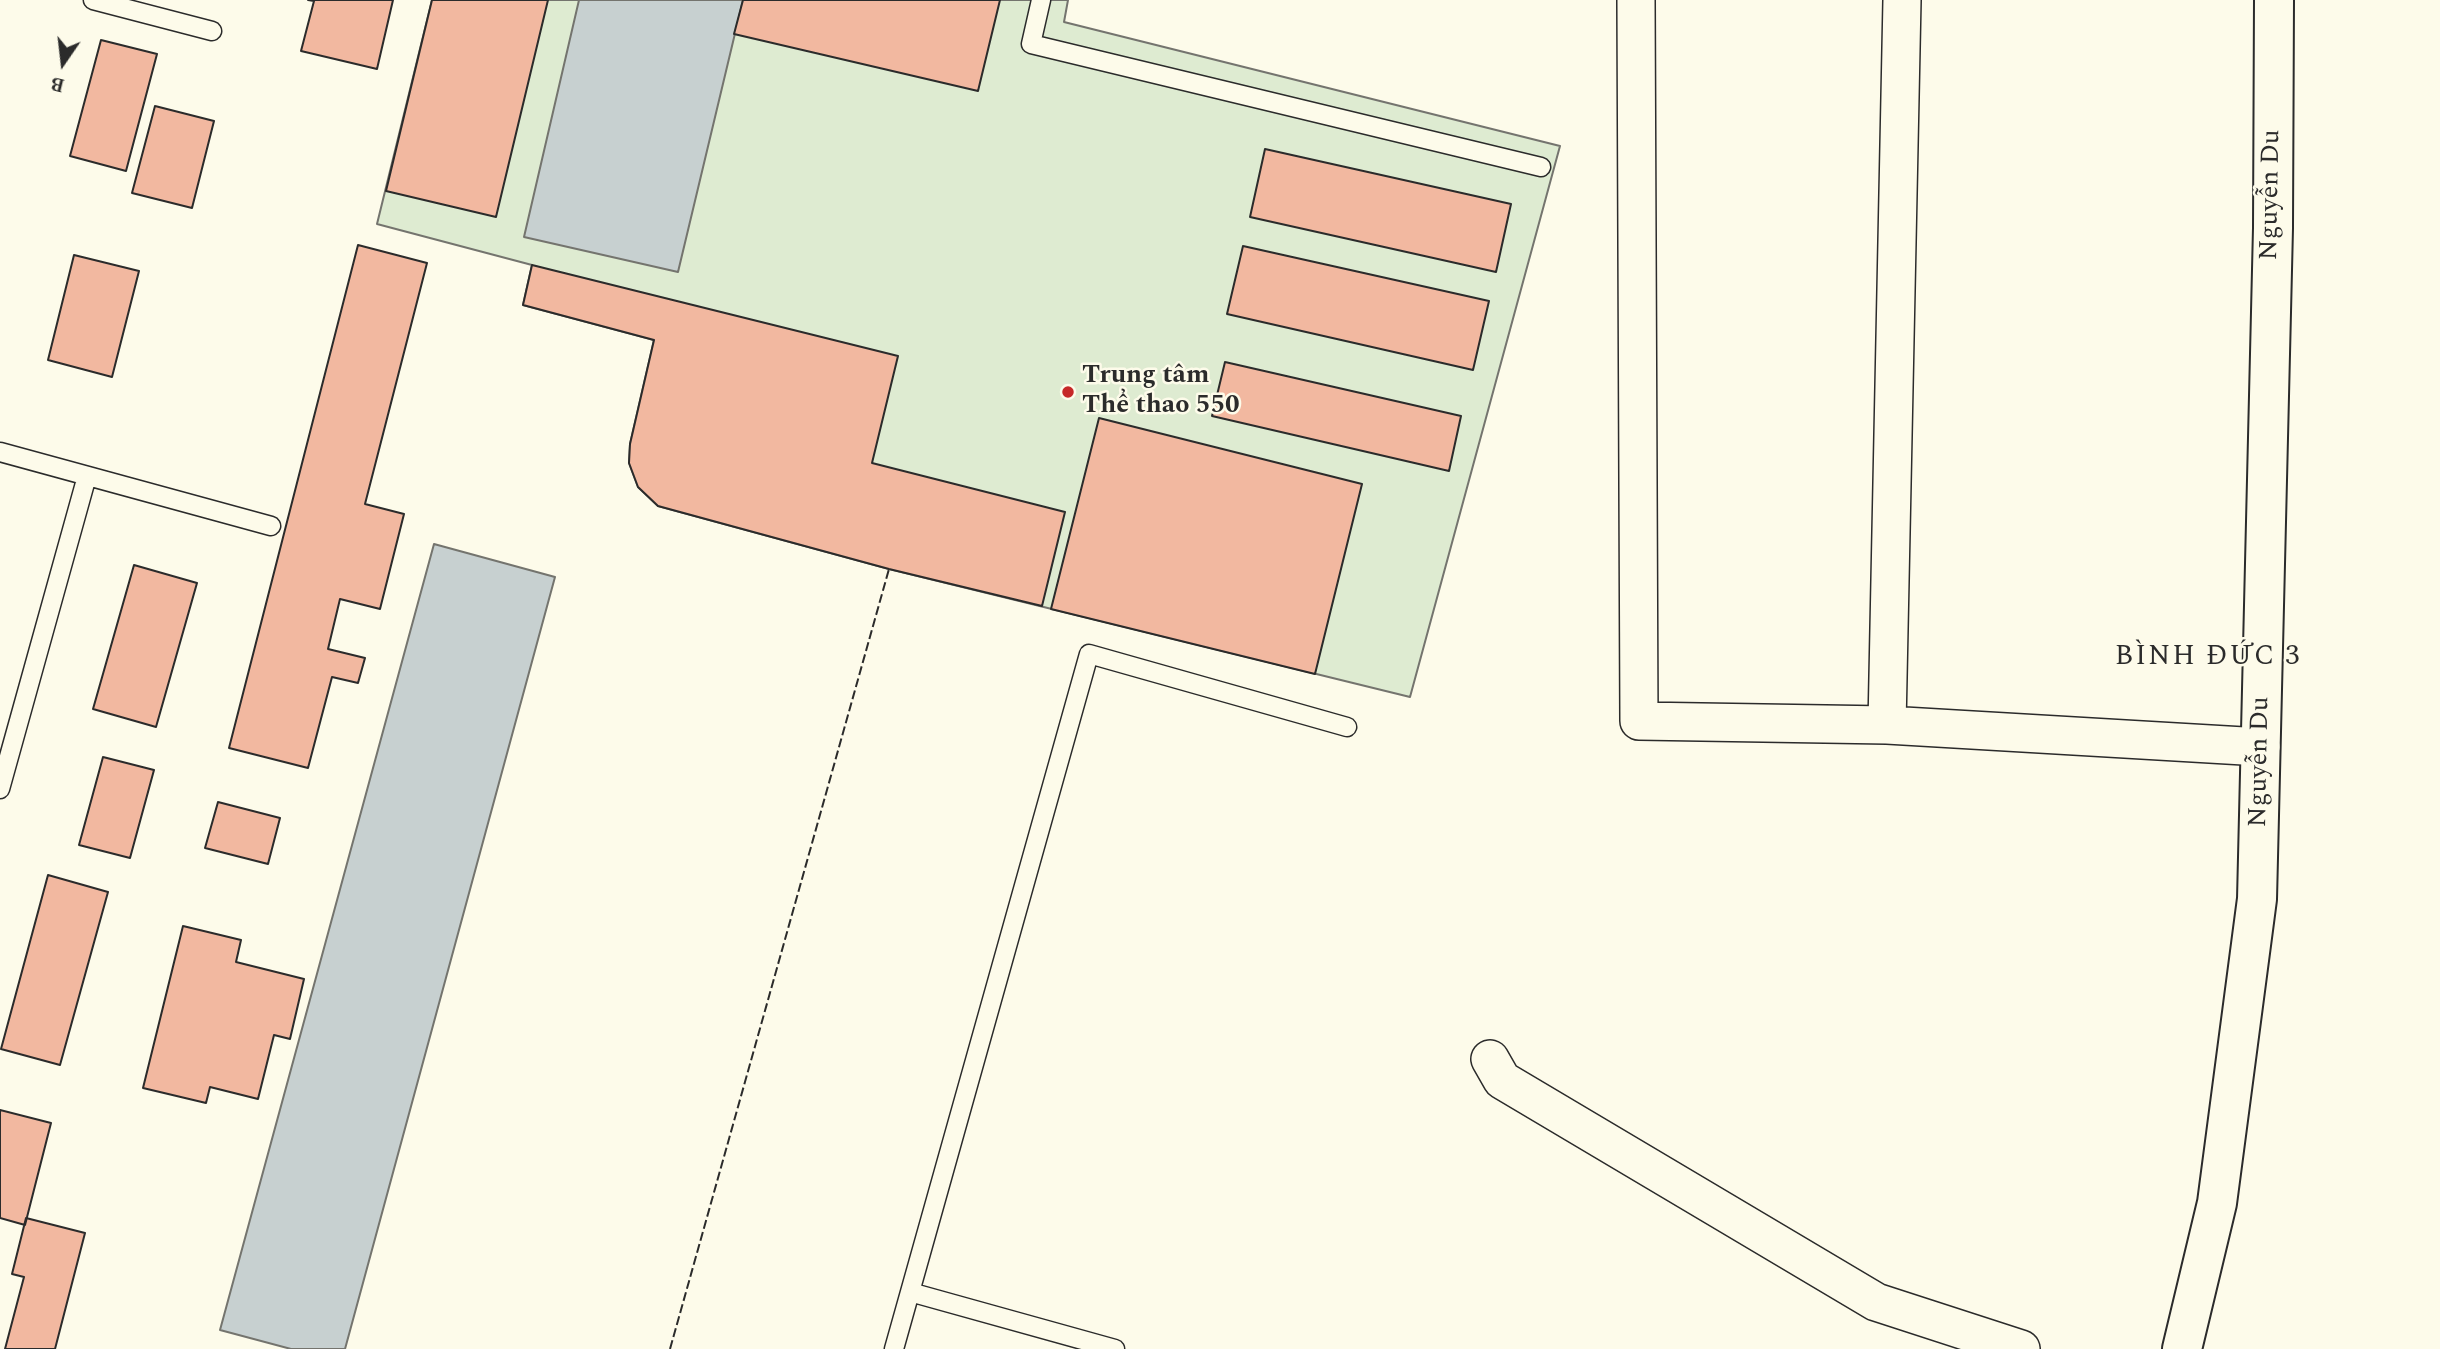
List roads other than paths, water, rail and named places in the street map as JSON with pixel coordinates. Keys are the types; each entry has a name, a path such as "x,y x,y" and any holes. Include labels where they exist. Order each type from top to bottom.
{"main road":[{"name":"Nguyễn Du","path":"2182,1349 2217,1203 2257,899 2272,242 2274,0"}],"street":[{"path":"1636,0 1639,721 1887,725 2261,747"},
{"path":"1887,725 1902,0"},
{"path":"1490,1059 1502,1080 1876,1302 2021,1349"}],"lane":[{"path":"93,0 212,31"},
{"path":"1041,0 1031,44 1541,167"},
{"path":"0,452 271,526"},
{"path":"0,789 87,476"},
{"path":"894,1349 1088,654 1347,727"},
{"path":"910,1292 1115,1349"}],"place":[{"name":"Trung tâm Thể thao 550","path":"1068,392"}],"district":[{"name":"BÌNH ĐỨC 3","path":"2208,659"}]}
